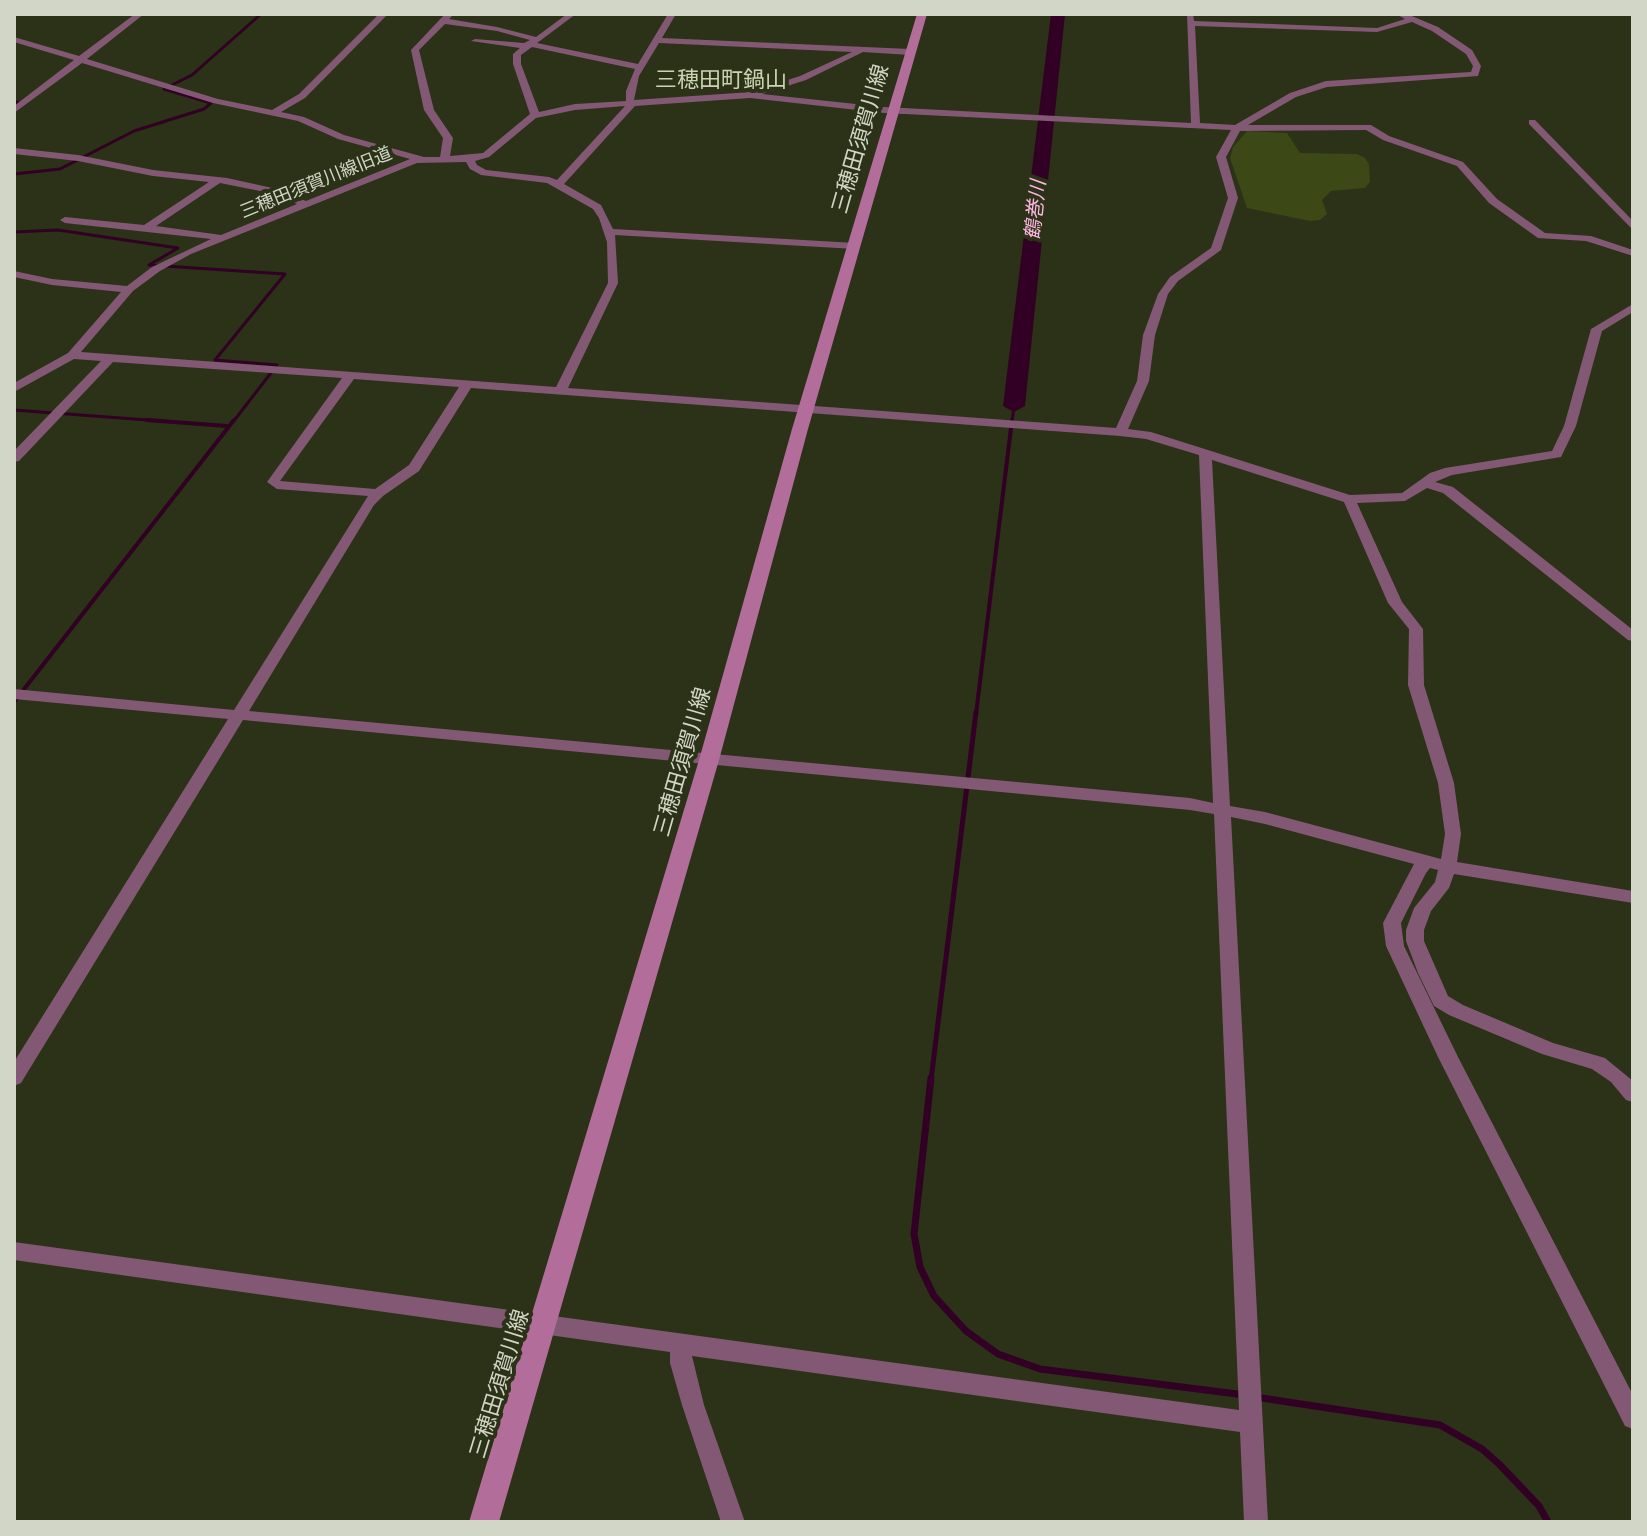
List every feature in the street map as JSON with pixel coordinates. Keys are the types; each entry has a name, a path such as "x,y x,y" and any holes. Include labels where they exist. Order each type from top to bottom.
{"main road":[{"name":"三穂田須賀川線","path":"484,1522 709,760 892,110 922,14"}],"street":[{"path":"14,110 140,14"},
{"path":"275,112 302,96 384,14"},
{"path":"572,14 527,46 517,64 535,116 570,107 750,95 892,110 1053,119 1237,128 1368,127 1381,136 1460,164 1493,201 1542,236 1591,239 1633,253"},
{"path":"558,185 630,108 630,91 640,67 672,14"},
{"path":"1120,432 1143,381 1149,335 1163,294 1174,279 1216,250 1233,198 1221,157 1237,128 1312,88 1343,82 1458,78 1475,74 1477,66 1469,52 1400,14"},
{"path":"445,158 448,138 429,110 415,50 446,18 497,29 527,46"},
{"path":"1196,126 1191,19 1377,30 1413,19"},
{"path":"14,39 226,103 301,119 341,137 421,159"},
{"path":"657,40 910,52"},
{"path":"475,45 527,46 640,67"},
{"path":"750,95 803,78 861,49"},
{"name":"三穂田須賀川線旧道","path":"14,388 72,355 129,289 156,269 227,235 421,159 469,159 486,155 535,116"},
{"path":"1532,122 1633,227"},
{"path":"14,151 218,180 273,191 307,205"},
{"path":"469,159 473,167 484,173 540,176 558,185 599,208 609,232 613,283 560,392"},
{"path":"148,227 218,180"},
{"path":"65,220 148,227 203,237 227,235"},
{"path":"609,232 855,246"},
{"path":"14,274 52,282 129,289"},
{"path":"72,355 807,410 972,419 1147,435 1349,499 1402,497 1411,495 1435,476 1458,469 1518,463 1557,454 1570,426 1597,329 1633,307"},
{"path":"14,458 109,359"},
{"path":"351,375 273,482 277,485 378,493"},
{"path":"14,1078 378,493 414,468 467,384"},
{"path":"1205,454 1256,1522"},
{"path":"1425,483 1448,490 1633,637"},
{"path":"1349,499 1395,603 1416,629 1416,685 1448,795 1453,834 1448,867 1443,884 1423,908 1415,930 1419,956 1441,1001 1479,1022 1549,1049 1598,1063 1618,1077 1633,1094"},
{"path":"14,694 1221,809 1327,833 1448,867 1633,897"},
{"path":"1426,862 1419,869 1395,914 1392,923 1395,946 1448,1057 1633,1418"},
{"path":"14,1251 1251,1423"},
{"path":"681,1342 681,1363 693,1405 733,1522"}],"green space":[{"path":"1247,131 1287,133 1300,153 1357,154 1369,164 1370,182 1365,188 1331,191 1322,200 1327,214 1320,220 1310,221 1247,208 1230,158 1233,147"}],"waterway":[{"path":"14,174 60,169 134,131 204,109 211,103 164,89 192,75 261,14"},
{"name":"鶴巻川","path":"1014,406 1058,14"},
{"path":"14,102 18,102 14,105"},
{"path":"14,232 58,230 178,248 149,265 285,274 215,360 277,365 233,422"},
{"path":"1012,422 1014,406"},
{"path":"14,410 174,422"},
{"path":"147,420 227,426"},
{"path":"14,702 234,420"},
{"path":"976,714 1012,420"},
{"path":"931,1080 976,712"},
{"path":"931,1078 914,1234 920,1267 934,1296 966,1331 998,1354 1040,1369 1245,1395"},
{"path":"1255,1397 1440,1425 1482,1449 1499,1464 1539,1506 1548,1522"}],"district":[{"name":"三穂田町鍋山","path":"721,81"}]}
